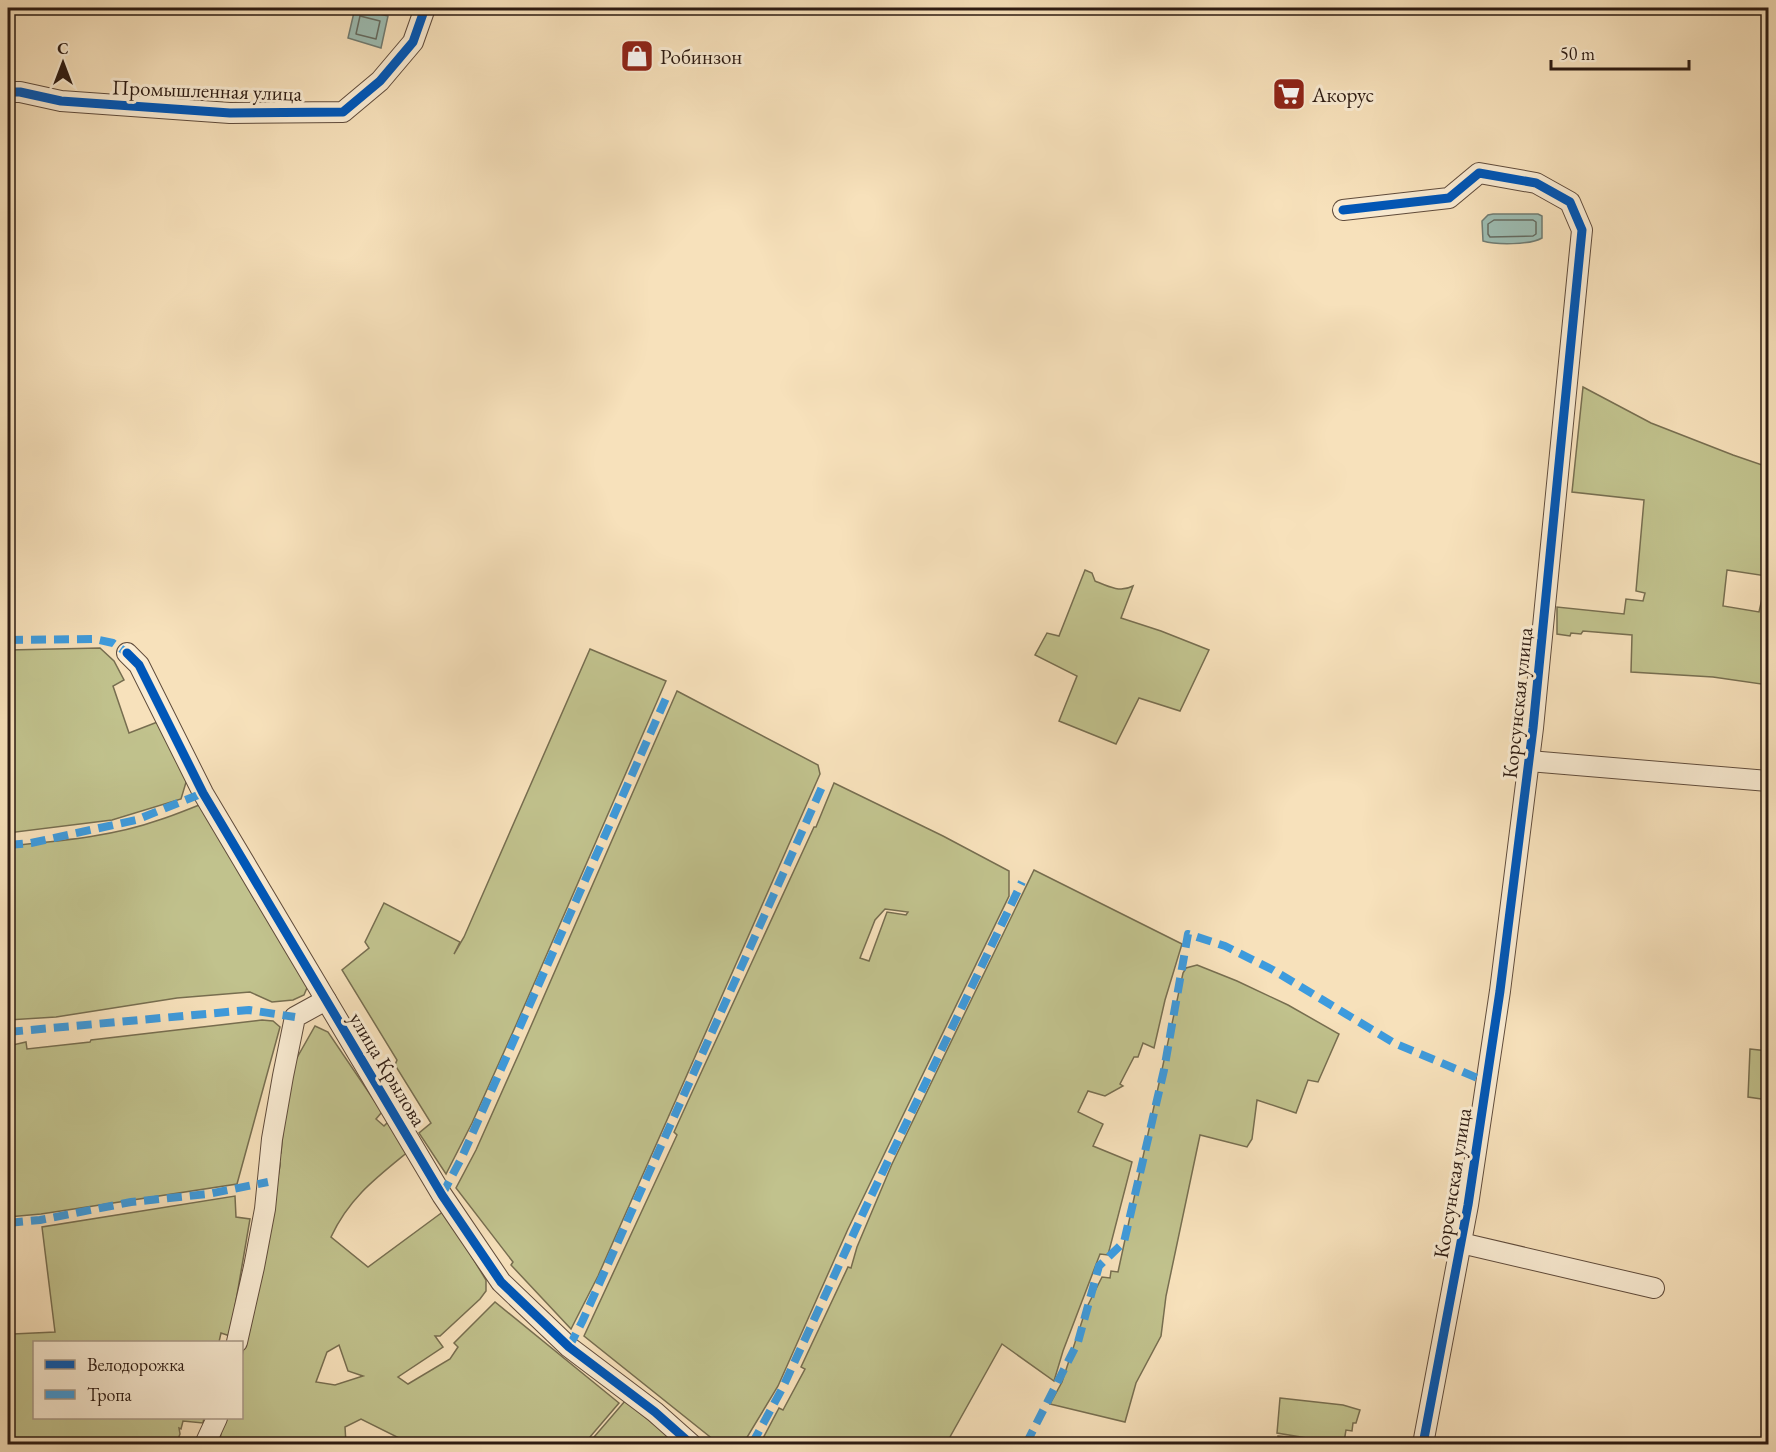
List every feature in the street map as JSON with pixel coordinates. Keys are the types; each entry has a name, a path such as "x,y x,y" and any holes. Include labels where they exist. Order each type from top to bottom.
{"street":[{"name":"Промышленная улица","path":"8,92 20,92 61,101 230,113 343,112 380,81 413,42 425,8"},
{"name":"Корсунская улица","path":"1343,210 1449,198 1479,173 1536,183 1570,202 1582,230 1529,761 1500,991 1461,1242 1423,1444"},
{"name":"улица Крылова","path":"127,653 139,665 203,793 326,1000 442,1195 501,1282 568,1347 655,1412 691,1444"},
{"path":"1529,761 1768,782"},
{"path":"237,1341 262,1220 274,1129 295,1017 326,1000"},
{"path":"1461,1242 1654,1288"},
{"path":"205,1444 217,1419"}],"green space":[{"path":"1583,387 1651,423 1768,467 1768,685 1713,677 1631,672 1632,635 1583,631 1581,634 1571,633 1570,636 1557,634 1557,607 1624,614 1626,599 1643,601 1645,593 1636,591 1644,500 1572,492","holes":["1727,570 1767,576 1759,612 1723,606"]},
{"path":"1085,570 1092,573 1095,581 1109,587 1123,589 1133,586 1121,618 1209,650 1180,711 1139,698 1116,744 1059,721 1077,676 1035,655 1047,633 1059,636"},
{"path":"100,648 114,661 124,680 113,686 129,733 160,721 187,779 181,799 112,820 8,833 8,650"},
{"path":"590,649 666,681 516,1025 472,1123 446,1174 419,1133 431,1123 395,1065 397,1060 342,970 369,948 365,942 384,903 460,942 454,954 464,937"},
{"path":"677,691 818,765 820,774 598,1276 571,1329 511,1265 513,1262 456,1188 476,1150 521,1049"},
{"path":"834,783 1009,871 1009,896 848,1229 778,1386 743,1444 719,1444 584,1336 677,1135 674,1132 689,1099 814,827 816,827","holes":["885,909 908,912 906,915 887,912 869,961 860,958 875,920"]},
{"path":"207,802 309,983 304,995 293,1000 272,1002 250,992 177,998 56,1017 8,1020 8,846 84,838 122,831"},
{"path":"1034,870 1182,944 1165,1000 1154,1048 1143,1043 1138,1057 1134,1057 1120,1084 1123,1086 1105,1096 1088,1091 1078,1112 1103,1124 1093,1146 1132,1162 1108,1255 1100,1254 1054,1381 1002,1344 946,1444 760,1444 779,1408 783,1410 805,1369 801,1367 848,1267 851,1268 857,1247 892,1164"},
{"path":"1197,965 1288,1005 1339,1034 1318,1082 1308,1080 1296,1113 1257,1100 1252,1139 1247,1147 1200,1135 1166,1296 1161,1336 1136,1383 1125,1422 1050,1404 1062,1382 1086,1309 1102,1277 1110,1278 1111,1271 1118,1272 1183,973 1186,968"},
{"path":"262,1020 273,1021 280,1027 237,1184 8,1217 8,1046 26,1042 27,1049"},
{"path":"315,1026 328,1032 382,1112 376,1119 384,1126 389,1121 409,1151 355,1200 331,1237 368,1267 444,1211 486,1280 486,1291 480,1299 440,1336 435,1336 443,1347 398,1377 408,1384 450,1359 458,1347 454,1343 495,1302 619,1403 584,1444 411,1444 361,1419 345,1427 346,1444 219,1444 224,1419 243,1419 243,1351 280,1166 277,1161 281,1153 285,1109 294,1063","holes":["339,1345 348,1371 363,1376 335,1385 316,1382 327,1352"]},
{"path":"1750,1049 1768,1051 1768,1100 1748,1097"},
{"path":"235,1196 236,1217 250,1219 230,1336 221,1333 219,1341 33,1341 33,1419 204,1419 203,1423 183,1421 181,1429 179,1428 180,1434 177,1442 8,1440 8,1264 13,1334 55,1332 42,1227"},
{"path":"1280,1398 1343,1405 1360,1410 1356,1423 1353,1423 1352,1431 1346,1430 1344,1442 1352,1444 1277,1444 1278,1436 1307,1438 1277,1433"},
{"path":"625,1401 678,1444 588,1444"}],"water":[{"path":"355,8 388,16 381,48 348,38"},
{"path":"1538,214 1542,216 1542,238 1513,244 1483,241 1482,221 1488,215"}],"marked path":[{"path":"8,640 95,639 113,643 127,653"},
{"path":"442,1195 462,1157 667,696"},
{"path":"569,1347 822,787"},
{"path":"8,845 31,843 136,820 203,793"},
{"path":"752,1444 782,1389 865,1209 1022,882"},
{"path":"1026,1444 1078,1342 1099,1266 1124,1242 1164,1070 1188,934 1225,946 1273,970 1394,1043 1487,1082"},
{"path":"8,1032 249,1010 295,1017"},
{"path":"8,1223 40,1220 131,1202 208,1194 268,1182"}],"cycle path":[{"path":"8,92 20,92 61,101 230,113 343,112 380,81 413,42 425,8"},
{"path":"1343,210 1449,198 1479,173 1536,183 1570,202 1582,230 1533,728 1500,991 1468,1205 1423,1444"},
{"path":"127,653 139,665 203,793 442,1195 501,1282 569,1347 655,1412 691,1444"}],"place":[{"name":"Робинзон","path":"637,56"},
{"name":"Акорус","path":"1289,94"}]}
